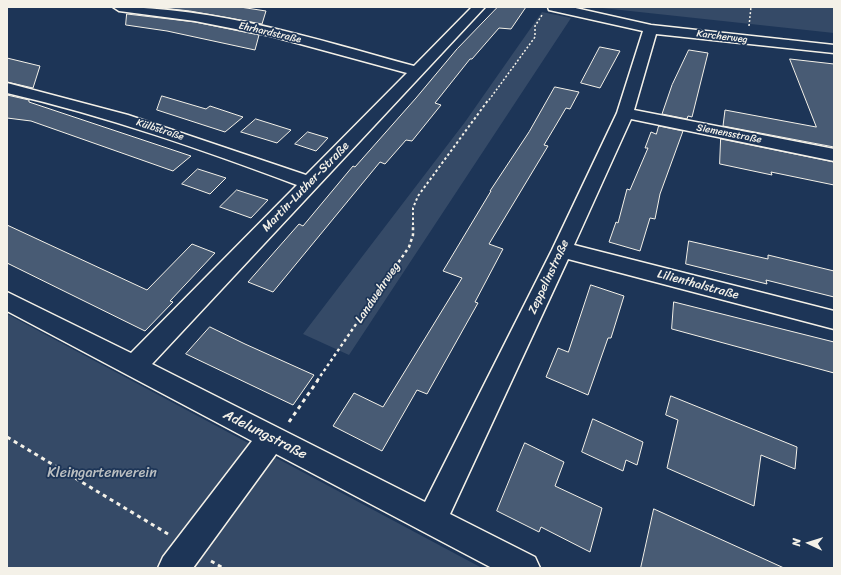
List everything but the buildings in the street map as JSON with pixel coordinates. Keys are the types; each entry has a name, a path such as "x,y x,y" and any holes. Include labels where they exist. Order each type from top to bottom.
{"street":[{"name":"Ehrhardstraße","path":"120,7 194,17 273,32 417,71"},
{"name":"Martin-Luther-Straße","path":"134,367 479,7"},
{"name":"Karcherweg","path":"550,9 652,29 834,49"},
{"name":"Zeppelinstraße","path":"432,520 562,250 625,113 652,29"},
{"name":"Külbstraße","path":"7,88 63,101 128,119 310,183"},
{"name":"Siemensstraße","path":"625,113 834,155"},
{"name":"Lilienthalstraße","path":"562,250 834,320"},
{"name":"Adelungstraße","path":"7,301 524,568"},
{"path":"182,558 271,438"}],"path":[{"name":"Landwehrweg","path":"271,438 290,421 410,247 413,235 413,208 418,196 535,37 535,26 550,9"},
{"path":"7,437 182,558 222,568"}],"green space":[{"path":"593,7 834,7 834,33"},
{"path":"542,12 571,18 349,355 303,334 465,122"},
{"name":"Kleingartenverein","path":"7,314 482,568 7,568"}]}
